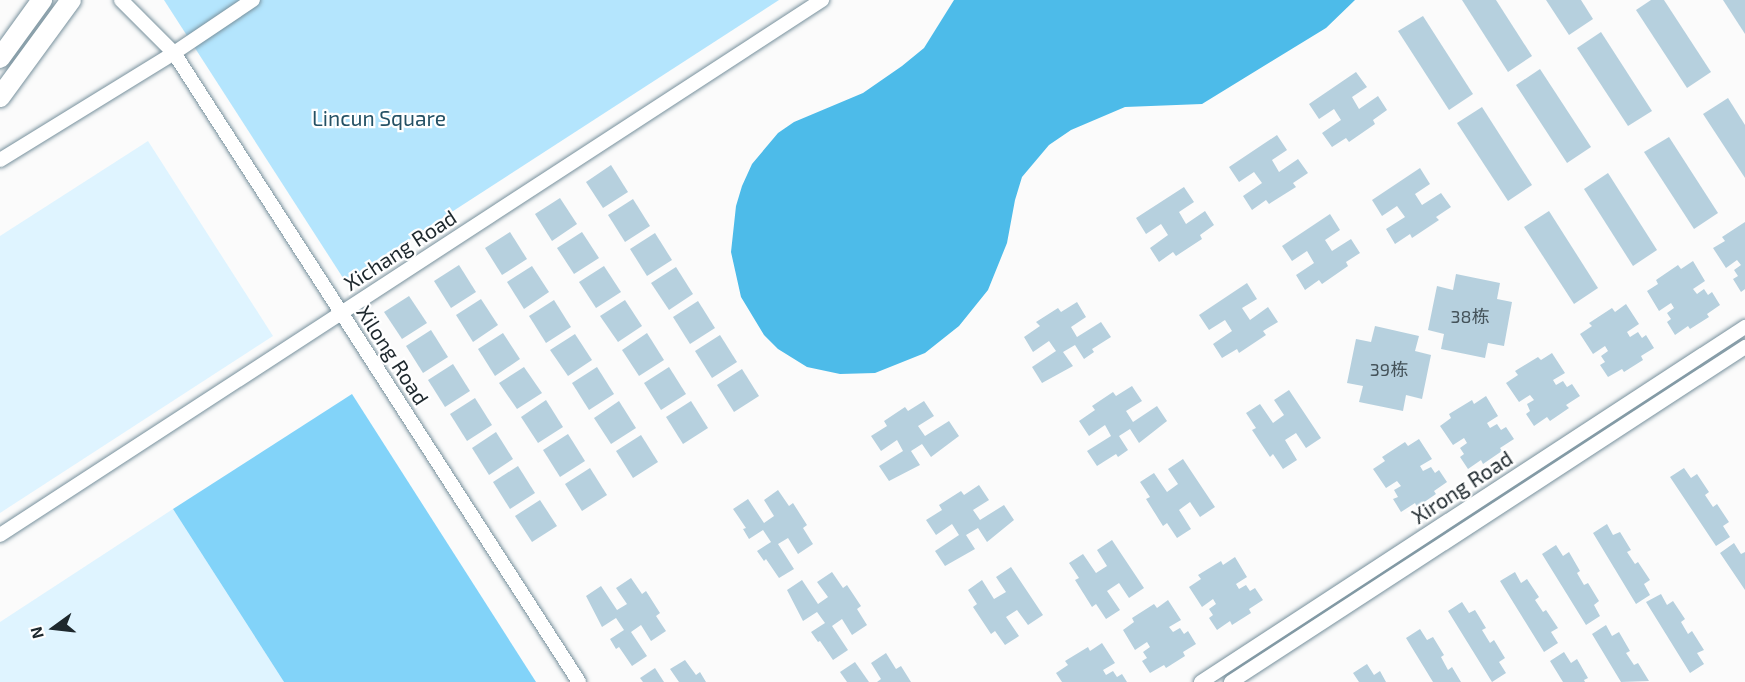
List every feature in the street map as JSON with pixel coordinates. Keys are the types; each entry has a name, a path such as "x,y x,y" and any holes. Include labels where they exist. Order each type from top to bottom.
{"main road":[{"path":"4,45 42,0"},
{"path":"0,97 71,0"}],"street":[{"name":"Xilong Road","path":"121,0 174,53 579,682"},
{"path":"0,159 174,53 254,0"},
{"name":"Xichang Road","path":"0,535 822,0"},
{"name":"Xirong Road","path":"1201,682 1745,327"},
{"name":"Xirong Road","path":"1231,682 1745,347"}],"shaded area":[{"path":"954,0 1355,0 1326,28 1202,104 1125,107 1071,130 1049,145 1022,177 1007,243 988,290 959,326 925,353 875,373 840,374 807,367 778,349 764,335 741,297 731,252 736,206 742,186 752,164 778,133 794,122 863,93 924,48"},
{"path":"148,141 273,336 0,513 0,236"},
{"path":"352,394 536,682 284,682 173,509"},
{"path":"173,509 284,682 0,682 0,622"}],"green space":[{"name":"Lincun Square","path":"164,0 779,0 345,281"}],"building":[{"path":"1462,0 1496,0 1532,56 1508,72"},
{"path":"1546,0 1581,0 1593,19 1569,35"},
{"path":"1651,0 1664,0 1711,72 1687,88 1636,10"},
{"path":"1723,0 1745,0 1745,34"},
{"path":"1423,16 1473,94 1449,110 1398,31"},
{"path":"1601,32 1652,111 1628,126 1577,48"},
{"path":"1540,69 1591,147 1567,163 1516,85"},
{"path":"1356,72 1367,87 1352,97 1359,109 1378,96 1387,110 1373,120 1375,124 1349,142 1346,138 1332,147 1322,133 1341,120 1334,109 1319,119 1309,104"},
{"path":"1728,98 1745,125 1745,178 1703,114"},
{"path":"1482,107 1532,185 1508,201 1457,123"},
{"path":"1277,135 1287,150 1272,160 1279,172 1298,159 1308,173 1293,183 1296,187 1269,204 1266,200 1252,210 1243,196 1262,183 1254,172 1239,182 1229,167"},
{"path":"1669,137 1718,213 1694,229 1644,152"},
{"path":"611,165 628,192 603,208 586,182"},
{"path":"1420,168 1430,184 1415,194 1422,205 1441,193 1451,207 1436,217 1439,220 1412,238 1410,234 1395,244 1386,229 1405,217 1397,206 1382,216 1372,200"},
{"path":"1608,173 1657,250 1633,266 1584,189"},
{"path":"1184,187 1194,202 1179,212 1186,224 1205,211 1214,225 1200,235 1202,239 1176,256 1173,252 1159,262 1150,248 1168,235 1161,224 1146,234 1136,218"},
{"path":"560,198 577,224 552,241 535,214"},
{"path":"633,199 650,226 625,242 608,215"},
{"path":"1549,211 1598,288 1574,304 1524,227"},
{"path":"1330,214 1340,230 1325,240 1332,251 1351,239 1360,253 1346,262 1348,266 1322,284 1319,280 1305,290 1296,275 1314,263 1307,251 1292,261 1282,246"},
{"path":"1745,222 1745,289 1741,292 1733,279 1738,276 1734,270 1741,265 1737,260 1726,268 1713,248 1725,241 1722,237"},
{"path":"510,232 527,259 502,275 485,248"},
{"path":"582,232 599,258 574,274 557,248"},
{"path":"655,233 672,260 647,276 630,249"},
{"path":"1693,261 1705,281 1693,289 1697,294 1704,289 1708,295 1712,292 1720,305 1707,314 1709,317 1690,329 1688,326 1675,335 1667,322 1671,319 1667,313 1674,308 1671,303 1659,311 1647,291 1658,284 1656,280 1678,265 1681,269"},
{"path":"459,265 476,292 451,308 434,281"},
{"path":"532,266 549,292 524,309 507,282"},
{"path":"604,266 621,292 596,308 579,282"},
{"path":"676,267 693,294 669,310 651,283"},
{"path":"1456,274 1500,283 1497,299 1512,302 1504,346 1488,343 1485,358 1441,349 1444,334 1428,330 1437,286 1453,290"},
{"path":"1247,283 1257,299 1242,308 1250,320 1268,307 1278,322 1263,331 1266,335 1239,353 1237,349 1222,358 1213,344 1232,331 1225,320 1209,330 1199,315"},
{"path":"409,296 427,323 402,339 384,312"},
{"path":"481,299 498,325 473,342 456,315"},
{"path":"554,300 571,327 546,343 529,316"},
{"path":"625,300 642,326 618,342 600,316"},
{"path":"698,301 715,328 690,344 673,317"},
{"path":"1077,302 1086,317 1071,327 1077,337 1101,322 1111,337 1092,349 1094,352 1084,359 1075,345 1063,352 1073,366 1042,383 1032,367 1056,351 1049,341 1033,352 1024,337 1040,326 1036,322 1058,308 1061,312"},
{"path":"1626,304 1639,324 1627,332 1630,337 1638,332 1642,338 1646,335 1654,348 1641,356 1643,360 1624,372 1622,369 1608,377 1600,365 1605,362 1601,356 1608,351 1605,346 1593,354 1580,334 1592,326 1589,323 1612,308 1615,312"},
{"path":"1375,326 1419,336 1415,351 1431,355 1422,399 1406,395 1403,411 1359,402 1363,386 1347,383 1356,339 1371,342"},
{"path":"431,330 448,357 423,373 406,346"},
{"path":"503,333 520,359 495,376 478,349"},
{"path":"647,333 664,360 639,376 622,350"},
{"path":"575,334 592,360 568,376 550,350"},
{"path":"720,335 737,362 712,378 695,351"},
{"path":"1552,353 1565,373 1553,380 1556,385 1563,381 1567,387 1572,384 1580,396 1566,405 1569,408 1550,421 1547,417 1534,426 1526,414 1530,411 1527,404 1534,400 1530,395 1519,402 1506,383 1518,375 1515,371 1538,357 1541,360"},
{"path":"453,364 470,391 445,407 428,380"},
{"path":"524,367 542,393 517,409 499,383"},
{"path":"597,367 614,394 589,410 572,383"},
{"path":"669,367 686,394 661,410 644,383"},
{"path":"742,369 759,396 734,412 717,385"},
{"path":"1132,386 1142,401 1126,411 1133,422 1157,406 1167,421 1139,443 1130,429 1119,436 1128,450 1118,457 1116,454 1097,466 1087,451 1111,436 1105,425 1089,436 1079,421 1095,410 1092,406 1113,392 1116,396"},
{"path":"1289,390 1321,438 1306,448 1296,433 1285,440 1297,460 1283,469 1273,454 1270,457 1252,430 1256,428 1246,413 1260,404 1273,423 1284,415 1274,400"},
{"path":"1486,396 1498,416 1487,423 1490,428 1497,424 1501,430 1506,427 1514,439 1500,448 1502,451 1483,464 1481,460 1468,469 1460,457 1464,454 1460,448 1467,443 1464,438 1453,445 1440,426 1451,418 1449,414 1472,400 1474,404"},
{"path":"475,398 492,425 467,441 450,414"},
{"path":"546,400 563,427 538,443 521,417"},
{"path":"619,401 636,428 611,444 594,418"},
{"path":"691,401 708,428 683,444 666,417"},
{"path":"924,401 934,416 918,426 925,436 949,421 959,436 931,457 922,444 911,451 920,465 889,481 879,466 903,451 897,440 881,451 871,436 887,426 884,421 905,407 908,411"},
{"path":"496,432 513,459 489,475 472,448"},
{"path":"568,434 585,461 560,477 543,450"},
{"path":"641,435 658,462 633,478 616,451"},
{"path":"1419,439 1432,459 1420,466 1423,471 1431,467 1435,473 1439,470 1447,482 1434,491 1436,494 1417,507 1415,503 1401,512 1393,499 1398,497 1394,490 1401,486 1397,481 1386,488 1373,469 1385,461 1382,457 1405,442 1408,446"},
{"path":"1183,459 1215,507 1200,517 1190,502 1179,510 1191,529 1177,538 1167,523 1163,526 1146,499 1150,497 1140,482 1154,473 1167,492 1178,484 1168,469"},
{"path":"518,466 535,493 510,509 493,482"},
{"path":"590,468 607,495 582,511 565,484"},
{"path":"1684,468 1691,478 1697,474 1709,492 1705,495 1713,507 1717,504 1729,522 1723,526 1730,537 1716,546 1670,477"},
{"path":"979,485 989,500 973,510 980,520 1004,505 1014,520 987,542 978,528 966,535 975,549 945,566 935,551 959,535 952,524 936,535 926,520 942,510 939,505 961,491 964,495"},
{"path":"778,490 789,506 793,503 807,525 803,528 813,544 798,554 788,538 778,544 794,569 779,578 766,559 764,561 757,551 771,542 763,530 749,539 743,529 746,528 733,509 748,499 764,523 774,516 764,500"},
{"path":"540,500 557,526 532,542 515,516"},
{"path":"1607,524 1613,535 1620,532 1631,550 1627,552 1635,564 1638,562 1650,580 1644,584 1650,595 1636,604 1593,533"},
{"path":"1112,540 1144,588 1129,598 1119,583 1107,591 1120,610 1106,619 1096,604 1092,607 1075,580 1079,578 1069,563 1083,554 1096,573 1107,566 1097,550"},
{"path":"1734,543 1741,554 1745,552 1745,590 1720,553"},
{"path":"1556,545 1563,556 1569,552 1580,571 1577,573 1584,585 1588,583 1599,601 1594,605 1600,616 1586,625 1542,554"},
{"path":"1235,557 1247,577 1236,584 1239,589 1246,585 1250,591 1255,588 1263,600 1249,609 1251,613 1232,625 1230,621 1217,630 1209,618 1213,615 1209,609 1216,604 1213,599 1202,607 1189,587 1201,579 1198,575 1221,561 1223,565"},
{"path":"1011,567 1043,615 1028,625 1017,610 1006,617 1019,636 1005,645 995,631 991,634 973,607 977,604 968,590 982,580 994,599 1006,592 996,577"},
{"path":"832,572 843,588 847,585 861,606 857,609 867,625 852,635 842,619 832,626 848,650 833,660 811,632 825,623 817,612 803,621 787,590 802,580 818,604 828,597 817,582"},
{"path":"1515,572 1521,583 1527,579 1539,597 1535,600 1543,612 1546,610 1558,628 1551,632 1558,643 1544,652 1500,581"},
{"path":"631,578 642,594 646,591 660,613 656,616 666,631 651,641 641,625 631,632 647,656 632,666 619,647 616,649 610,639 624,630 616,618 602,627 586,596 601,586 617,610 627,604 616,588"},
{"path":"1661,594 1667,605 1673,601 1685,619 1681,622 1688,634 1692,631 1704,650 1697,653 1704,664 1690,673 1646,602"},
{"path":"1168,600 1181,620 1169,627 1173,632 1180,628 1184,634 1188,631 1196,644 1183,652 1185,656 1166,668 1164,665 1150,673 1142,661 1147,658 1143,652 1150,647 1147,642 1135,650 1123,630 1134,622 1132,618 1154,604 1157,608"},
{"path":"1462,602 1469,613 1475,610 1486,628 1482,630 1490,643 1494,640 1505,658 1499,662 1506,673 1492,682 1448,611"},
{"path":"1606,625 1612,636 1619,632 1630,651 1626,653 1634,665 1638,663 1649,681 1621,682 1592,634"},
{"path":"1420,629 1427,640 1433,637 1444,655 1441,657 1448,670 1452,667 1461,682 1433,682 1406,638"},
{"path":"1102,643 1115,663 1103,670 1106,675 1113,671 1117,677 1122,674 1127,682 1062,682 1056,673 1068,665 1065,661 1088,647 1090,651"},
{"path":"1564,652 1571,663 1577,659 1588,678 1584,680 1585,682 1563,682 1550,661"},
{"path":"886,653 896,669 901,666 911,682 877,682 881,679 871,663"},
{"path":"685,660 696,675 700,672 706,682 679,682 670,669"},
{"path":"855,662 869,682 847,682 840,672"},
{"path":"1367,664 1374,675 1380,671 1386,682 1359,682 1353,673"},
{"path":"655,668 664,682 643,682 640,678"}]}
